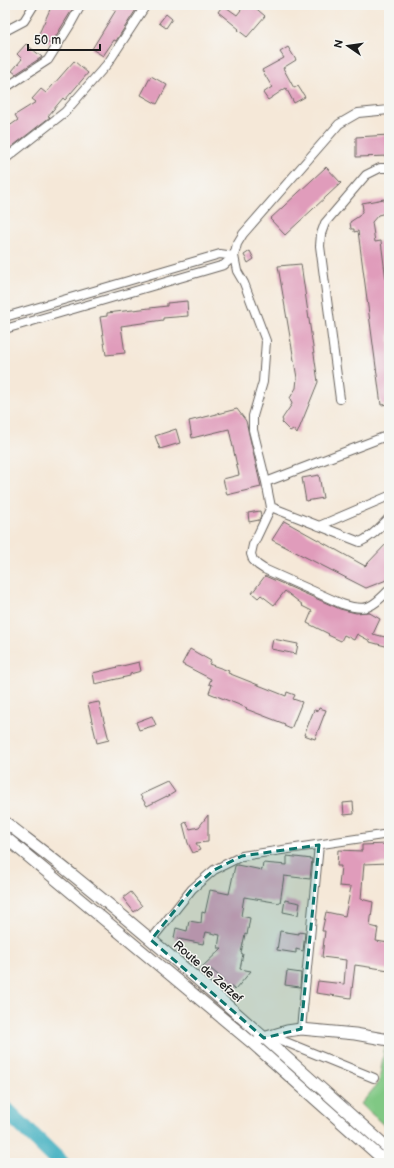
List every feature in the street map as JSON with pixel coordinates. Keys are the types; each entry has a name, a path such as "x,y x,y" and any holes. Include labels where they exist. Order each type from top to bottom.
{"main road":[{"name":"Route de Zefzef","path":"5,822 73,875 268,1037 389,1149"},
{"path":"5,837 250,1042 387,1163"},
{"path":"250,1042 287,1031 301,1029 355,1034 389,1040"}],"street":[{"path":"5,31 24,21 34,5"},
{"path":"5,88 48,60 81,5"},
{"path":"5,159 65,112 108,62 146,5"},
{"path":"389,110 358,113 340,124 243,234 237,244 234,256 237,271 244,283 266,340 263,382 253,416 253,430 271,507 253,545 251,554 252,560 258,565 350,607 361,609 370,606 379,600 389,590"},
{"path":"340,399 320,246 321,234 325,223 366,175 380,168 389,168"},
{"path":"5,317 220,254 234,256"},
{"path":"5,329 224,265 234,256"},
{"path":"266,482 389,434"},
{"path":"319,526 389,496"},
{"path":"271,507 360,542 372,535 389,518"},
{"path":"151,940 192,889 214,870 242,856 389,834"},
{"path":"301,1029 319,845"},
{"path":"268,1037 374,1078"}],"highlighted area":[{"path":"319,845 301,1029 264,1038 151,940 192,889 214,870 242,856"}],"green space":[{"path":"385,1044 389,1045 389,1130 361,1104 379,1082"}],"building":[{"path":"52,5 75,5 51,44 37,38"},
{"path":"107,5 139,5 116,41 114,40 103,56 92,49 116,10"},
{"path":"223,5 237,15 245,5 252,5 265,16 247,37 218,12"},
{"path":"166,14 172,19 166,28 159,23"},
{"path":"26,44 42,57 16,74 12,71 22,59 17,54"},
{"path":"288,47 296,60 283,68 294,88 298,86 305,97 294,103 286,88 268,100 263,93 272,87 262,70 284,58 280,52"},
{"path":"74,61 88,73 65,100 63,98 48,116 50,117 9,149 5,142 5,129 18,120 15,115 36,102 32,99 41,89 46,93"},
{"path":"151,76 167,85 157,104 141,95"},
{"path":"389,135 389,156 356,157 356,137"},
{"path":"326,167 341,183 285,235 270,219"},
{"path":"384,199 386,213 378,215 372,222 375,242 381,241 389,304 389,404 381,405 358,231 354,232 354,229 351,229 350,222 359,216 363,210 362,203"},
{"path":"250,251 254,259 248,263 244,255"},
{"path":"301,264 318,382 297,434 293,429 290,431 282,423 282,419 292,404 290,398 296,388 297,378 278,266"},
{"path":"187,301 188,316 163,318 163,320 121,326 125,353 106,355 100,317 107,316 107,313 167,306 167,303"},
{"path":"237,409 246,421 261,487 227,495 223,479 239,475 229,429 192,438 189,421"},
{"path":"176,429 180,443 160,449 155,436"},
{"path":"319,475 323,498 306,501 302,478"},
{"path":"260,511 261,516 259,520 249,522 248,513"},
{"path":"284,521 365,566 389,541 389,579 366,588 272,540"},
{"path":"265,576 340,609 356,613 368,612 380,619 373,634 389,638 389,647 370,642 357,634 354,640 344,635 341,641 328,635 329,634 307,623 312,611 302,606 303,605 285,591 274,605 261,595 258,598 252,593"},
{"path":"273,639 298,644 296,654 271,649"},
{"path":"190,649 211,661 209,664 229,671 228,673 286,696 287,692 295,695 293,699 302,702 291,729 284,726 285,724 209,693 212,685 209,684 211,679 182,664"},
{"path":"139,662 141,671 130,674 130,676 95,684 93,673"},
{"path":"99,702 109,740 97,743 88,704"},
{"path":"319,708 326,710 315,739 304,735 314,710 318,711"},
{"path":"152,716 156,725 139,730 136,722"},
{"path":"168,782 175,792 147,806 140,795"},
{"path":"353,802 354,814 344,815 343,803"},
{"path":"208,815 208,842 196,843 200,850 193,853 188,843 183,824 186,822 190,829 199,827"},
{"path":"387,844 388,863 364,864 361,899 373,902 370,926 378,928 376,941 389,943 389,970 355,965 351,998 316,993 318,981 344,984 346,960 322,957 325,931 322,931 326,912 345,916 351,887 339,886 341,866 337,866 338,850 362,851 362,845"},
{"path":"287,856 312,859 310,879 284,876 280,903 244,897 241,916 250,918 247,935 245,934 241,953 243,954 240,969 251,971 235,990 211,969 205,975 200,969 222,948 218,948 220,935 206,932 203,944 174,938 176,928 187,931 189,921 201,923 202,912 205,913 210,890 229,894 235,866 237,865 262,870 263,863 287,865"},
{"path":"131,892 142,906 134,912 123,898"},
{"path":"285,900 300,903 298,915 283,912"},
{"path":"280,931 299,934 299,932 305,933 303,951 296,949 296,953 277,950"},
{"path":"287,971 301,973 300,987 285,985"}],"waterway":[{"path":"5,1109 61,1163"}]}
